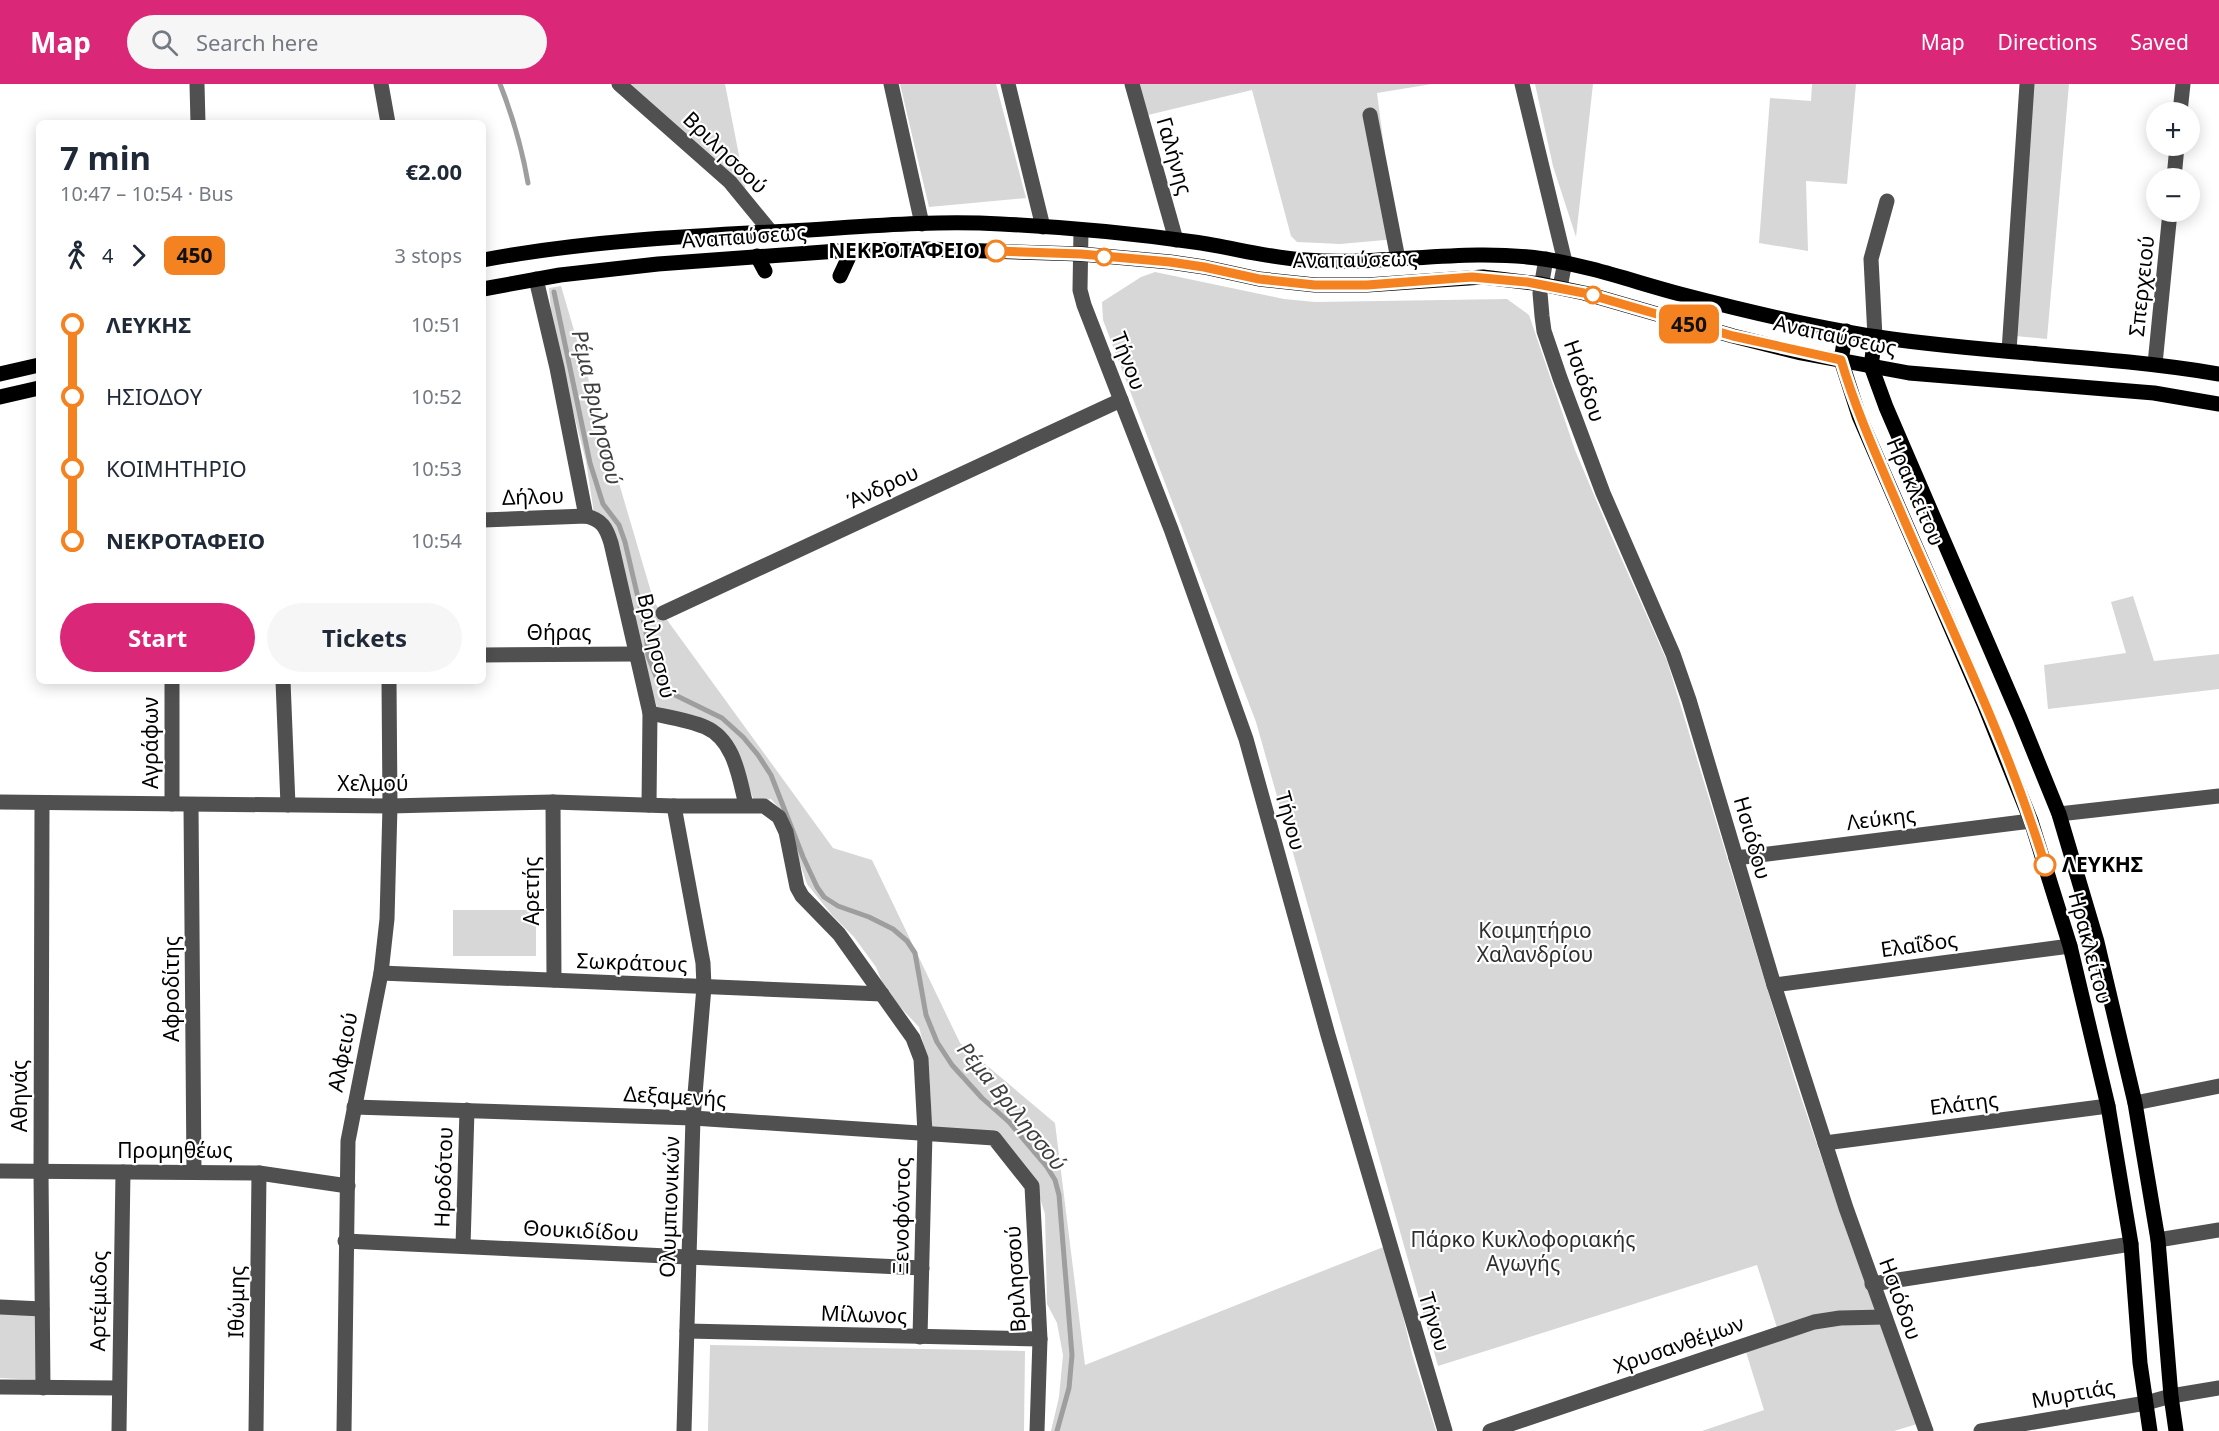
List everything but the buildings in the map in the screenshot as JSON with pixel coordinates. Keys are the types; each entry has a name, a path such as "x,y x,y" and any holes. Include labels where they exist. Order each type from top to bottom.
{"main road":[{"name":"Αναπαύσεως","path":"486,260 569,246 655,238 922,224 996,223 1176,240 1309,261 1349,262 1488,255 1565,262 1693,297 1875,337 2155,364 2219,374"},
{"name":"Αναπαύσεως","path":"486,288 536,279 658,264 852,250 926,249 1081,254 1204,267 1246,277 1295,284 1367,285 1472,277 1560,287 1733,336 1909,373 2154,393 2219,404"},
{"path":"840,276 852,250"},
{"path":"757,256 765,271"},
{"name":"Ηρακλείτου","path":"1846,332 1841,360 1859,416 1979,693 2031,821 2070,946 2108,1106 2131,1244 2140,1363 2150,1431"},
{"name":"Ηρακλείτου","path":"1875,337 1871,366 1911,468 2020,718 2059,814 2097,942 2134,1103 2158,1240 2176,1431"},
{"path":"0,374 36,366"},
{"path":"0,397 36,389"}],"street":[{"path":"197,84 198,120"},
{"path":"381,84 387,120"},
{"name":"Βριλησσού","path":"619,84 730,182 771,232"},
{"path":"891,84 922,224"},
{"path":"1008,84 1043,227"},
{"name":"Γαλήνης","path":"1132,84 1176,240"},
{"path":"1522,84 1565,262 1560,287"},
{"path":"2009,351 2027,84"},
{"path":"2181,102 2183,84"},
{"path":"1370,115 1398,259"},
{"path":"1875,337 1871,259 1887,201"},
{"name":"Σπερχειού","path":"2155,364 2169,222"},
{"name":"Τήνου","path":"1081,230 1080,290 1084,305 1210,635 1246,739 1328,1035 1445,1431"},
{"name":"Ησιόδου","path":"1546,259 1540,302 1544,331 1607,504 1677,664 1713,775 1774,985 1825,1143 1872,1284 1926,1431"},
{"path":"536,279 557,369 586,516"},
{"name":"Άνδρου","path":"663,613 1121,400"},
{"name":"Βριλησσού","path":"586,516 597,519 609,536 650,713 705,727 717,735 735,762 746,805"},
{"name":"Δήλου","path":"486,520 586,516"},
{"name":"Θήρας","path":"486,655 635,654"},
{"name":"Αγράφων","path":"172,684 172,804"},
{"path":"283,684 288,805"},
{"name":"Αλφειού","path":"344,1431 348,1141 381,973 387,919 390,806 389,684"},
{"path":"649,805 650,713"},
{"path":"2059,814 2219,796"},
{"name":"Χελμού","path":"0,802 390,806 553,802 674,806 746,805"},
{"name":"Αρετής","path":"553,802 554,980"},
{"name":"Αθηνάς","path":"42,804 43,1388"},
{"name":"Αφροδίτης","path":"191,805 194,1172"},
{"path":"746,805 764,806 779,817 786,832 797,887 802,896 839,934 913,1038 921,1059 925,1133"},
{"name":"Ολυμπιονικών","path":"674,806 703,963 704,987 693,1118 684,1431"},
{"name":"Λεύκης","path":"1736,858 2031,821"},
{"name":"Ελαΐδος","path":"1774,985 2070,946"},
{"name":"Σωκράτους","path":"381,973 882,994"},
{"path":"2134,1103 2219,1086"},
{"name":"Ελάτης","path":"1825,1143 2108,1106"},
{"name":"Δεξαμενής","path":"354,1107 693,1118 994,1138"},
{"name":"Ηροδότου","path":"463,1246 467,1110"},
{"name":"Ξενοφόντος","path":"920,1337 925,1133"},
{"name":"Βριλησσού","path":"994,1138 1032,1186 1040,1339 1037,1431"},
{"name":"Προμηθέως","path":"0,1171 259,1173 348,1186"},
{"name":"Αρτέμιδος","path":"119,1431 123,1172"},
{"name":"Ιθώμης","path":"256,1431 259,1173"},
{"path":"2158,1240 2219,1230"},
{"name":"Θουκιδίδου","path":"345,1241 922,1268"},
{"path":"1872,1284 2131,1244"},
{"path":"0,1307 42,1309"},
{"name":"Χρυσανθέμων","path":"1490,1431 1814,1322 1840,1318 1885,1317"},
{"name":"Μίλωνος","path":"687,1331 1040,1339"},
{"path":"0,1387 119,1388"},
{"name":"Μυρτιάς","path":"1981,1431 2219,1388"}],"green space":[{"path":"626,84 725,84 747,196"},
{"path":"900,84 996,84 1026,198 929,207"},
{"path":"1139,84 1432,84 1377,93 1396,239 1340,244 1297,242 1291,236 1252,90 1148,115"},
{"path":"1535,84 1593,84 1576,237 1553,166"},
{"path":"1812,84 1856,84 1847,184 1806,181 1808,251 1759,243 1770,98 1811,101"},
{"path":"2033,84 2069,84 2047,339 2015,336"},
{"name":"Κοιμητήριο Χαλανδρίου","path":"1155,272 1284,299 1315,302 1507,299 1529,315 1575,450 1667,661 1795,1080 1848,1236 1917,1424 1894,1431 1702,1431 1764,1410 1746,1352 1781,1340 1757,1265 1438,1366 1256,722 1103,320 1102,302 1141,277"},
{"path":"561,286 654,602 833,848 872,860 960,1043 1055,1123 1085,1365 1386,1246 1412,1354 1436,1431 1051,1431 1059,1397 1063,1355 1057,1323 1047,1304 1045,1214 1033,1176 995,1137 932,1128 929,1066 919,1027 886,992 876,967 854,937 832,915 807,884 789,830 778,807 771,799 755,803 735,750 658,710 594,513 586,461 553,334 549,288"},
{"path":"2133,596 2154,661 2219,654 2219,689 2048,709 2044,665 2126,653 2111,602"},
{"path":"453,910 536,910 536,956 453,956"},
{"path":"0,1313 39,1313 39,1380 0,1378"},
{"path":"710,1345 1025,1351 1024,1431 708,1431"}],"waterway":[{"name":"Ρέμα Βριλησσού","path":"500,84 517,133 528,183"},
{"name":"Ρέμα Βριλησσού","path":"554,292 590,463 603,504 619,525 625,542 646,632 648,656 656,676 671,693 722,718 743,737 758,755 771,775 803,857 824,897 838,906 869,917 893,929 907,941 915,953 926,1015 937,1042 952,1065 982,1098 1009,1122 1047,1167 1055,1180 1059,1195 1072,1355 1069,1388 1057,1431"}],"bus line":[{"name":"450","path":"996,251 1081,254 1170,262 1295,284 1367,285 1472,277 1527,282 1560,287 1733,336 1841,360 1859,416 1984,704 2031,821 2045,865"}],"place":[{"name":"ΝΕΚΡΟΤΑΦΕΙΟ","path":"996,251"},
{"name":"ΛΕΥΚΗΣ","path":"2045,865"}],"park label":[{"name":"Πάρκο Κυκλοφοριακής Αγωγής","path":"1523,1252"}]}
